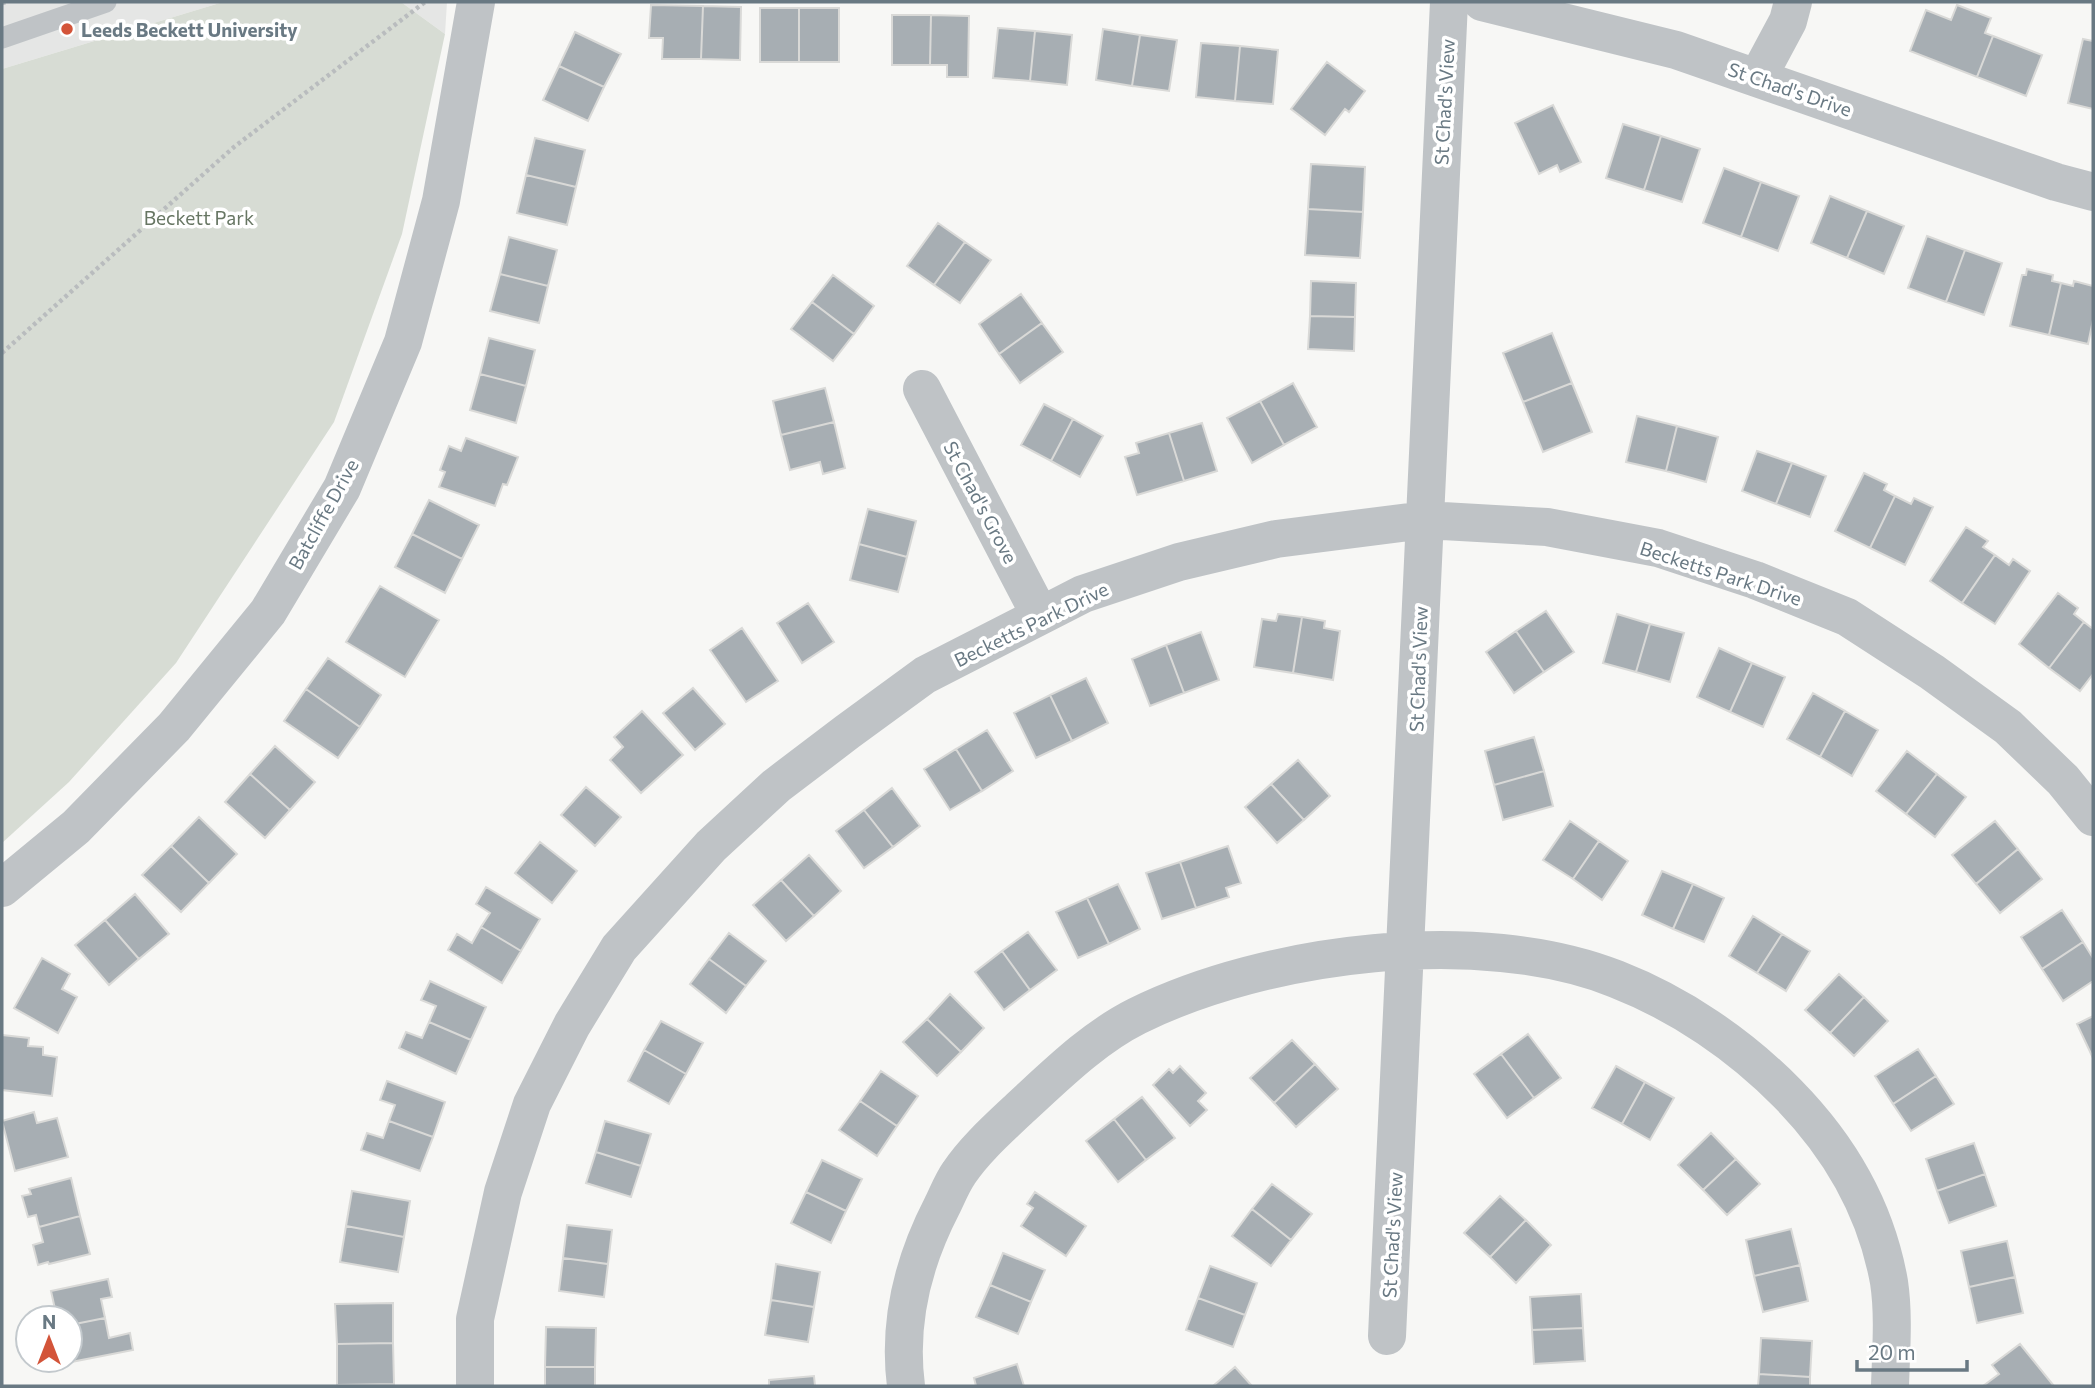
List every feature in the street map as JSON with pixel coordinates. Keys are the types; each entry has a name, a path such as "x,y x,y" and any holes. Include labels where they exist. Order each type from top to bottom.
{"street":[{"name":"Batcliffe Drive","path":"2,888 76,828 174,727 268,612 342,488 403,342 441,201 476,2"},
{"name":"St Chad's View","path":"1387,1336 1449,2"},
{"name":"St Chad's Drive","path":"1482,2 1676,50 2056,182 2093,192"},
{"path":"1758,77 1788,21 1793,2"},
{"name":"St Chad's Grove","path":"922,389 1040,615"},
{"name":"Becketts Park Drive","path":"475,1386 475,1319 503,1192 532,1104 572,1025 619,948 711,846 776,786 925,675 1083,594 1178,562 1276,539 1425,520 1547,527 1658,548 1755,580 1847,617 1932,672 2008,727 2063,780 2093,817"},
{"path":"906,1386 903,1338 913,1279 932,1225 958,1174 994,1132 1062,1071 1099,1040 1134,1017 1182,996 1259,972 1338,956 1406,951 1463,951 1522,956 1565,964 1614,978 1671,1003 1768,1074 1807,1114 1835,1149 1853,1176 1868,1212 1889,1283 1890,1386"}],"lane":[{"path":"2,38 106,2"}],"path":[{"path":"2,3 7,2"},
{"path":"2,353 233,147 425,2"}],"shaded area":[{"name":"Leeds Beckett University","path":"2,2 223,2 2,69"},
{"path":"401,2 447,2 445,34"}],"green space":[{"name":"Beckett Park","path":"223,2 401,2 445,34 402,234 334,422 176,663 69,782 2,843 2,69"}],"building":[{"path":"651,5 703,6 701,59 662,59 663,38 649,38"},
{"path":"1957,5 1991,18 1985,33 1993,36 1977,77 1910,51 1926,10 1951,20"},
{"path":"703,6 741,7 740,60 701,59"},
{"path":"760,8 799,8 799,62 760,62"},
{"path":"799,8 839,8 839,62 799,62"},
{"path":"892,15 931,15 930,65 892,65"},
{"path":"931,15 969,16 968,77 947,77 947,65 930,65"},
{"path":"998,28 1035,31 1030,81 993,78"},
{"path":"1103,29 1140,35 1132,86 1096,80"},
{"path":"1035,31 1072,35 1067,85 1030,81"},
{"path":"575,32 621,54 604,87 559,66"},
{"path":"1140,35 1177,40 1169,91 1132,86"},
{"path":"1993,36 2042,55 2026,96 1977,77"},
{"path":"2083,39 2093,41 2093,109 2068,103"},
{"path":"1201,43 1240,46 1235,101 1196,97"},
{"path":"1240,46 1278,50 1273,104 1235,101"},
{"path":"1327,62 1365,91 1349,112 1345,109 1325,135 1291,109"},
{"path":"559,66 604,87 588,121 543,100"},
{"path":"1553,105 1581,162 1560,172 1557,165 1539,174 1515,123"},
{"path":"1623,124 1661,136 1644,190 1606,178"},
{"path":"1661,136 1700,149 1682,202 1644,190"},
{"path":"535,138 585,150 576,187 526,175"},
{"path":"1311,164 1365,167 1363,212 1308,209"},
{"path":"1724,168 1761,182 1741,237 1703,223"},
{"path":"526,175 576,187 567,225 517,213"},
{"path":"1761,182 1799,196 1778,251 1741,237"},
{"path":"1830,196 1867,211 1847,258 1811,243"},
{"path":"1308,209 1363,212 1360,258 1305,255"},
{"path":"1867,211 1904,226 1884,274 1847,258"},
{"path":"938,223 965,242 934,285 907,266"},
{"path":"1927,236 1965,250 1946,302 1908,288"},
{"path":"509,237 557,250 548,286 500,274"},
{"path":"965,242 991,260 960,303 934,285"},
{"path":"1965,250 2002,263 1984,315 1946,302"},
{"path":"2027,269 2053,275 2052,281 2061,283 2049,335 2010,326 2022,275 2026,275"},
{"path":"500,274 548,286 539,323 490,311"},
{"path":"833,275 874,306 854,334 812,302"},
{"path":"1311,281 1356,283 1355,317 1310,316"},
{"path":"2074,281 2093,286 2093,320 2088,344 2049,335 2061,283 2073,286"},
{"path":"1021,294 1042,323 999,354 979,324"},
{"path":"812,302 854,334 833,361 791,329"},
{"path":"1310,316 1355,317 1354,351 1308,349"},
{"path":"1042,323 1063,352 1020,383 999,354"},
{"path":"1552,333 1572,383 1523,402 1503,353"},
{"path":"489,338 535,350 526,386 480,374"},
{"path":"480,374 526,386 516,423 470,410"},
{"path":"1293,383 1317,427 1284,445 1260,401"},
{"path":"1572,383 1592,432 1543,452 1523,402"},
{"path":"825,388 834,422 781,435 773,401"},
{"path":"1260,401 1284,445 1252,463 1227,418"},
{"path":"1044,404 1073,419 1051,461 1021,445"},
{"path":"1637,416 1677,426 1666,471 1626,462"},
{"path":"1073,419 1103,436 1080,477 1051,461"},
{"path":"834,422 845,468 823,474 820,462 790,470 781,435"},
{"path":"1202,423 1217,471 1184,481 1169,433"},
{"path":"1677,426 1718,437 1706,482 1666,471"},
{"path":"1169,433 1184,481 1137,495 1125,457 1139,453 1136,443"},
{"path":"466,438 518,457 507,485 503,484 495,506 439,487 445,472 440,470 449,446 461,451"},
{"path":"1757,451 1792,463 1776,504 1742,491"},
{"path":"1792,463 1826,476 1810,517 1776,504"},
{"path":"1864,473 1887,484 1884,490 1895,496 1870,548 1835,531"},
{"path":"1895,496 1911,504 1914,498 1933,507 1905,565 1870,548"},
{"path":"429,500 479,525 462,559 412,534"},
{"path":"868,509 916,521 907,557 859,544"},
{"path":"1966,527 1988,541 1983,547 1995,555 1962,603 1930,581"},
{"path":"412,534 462,559 445,593 395,567"},
{"path":"859,544 907,557 898,592 850,580"},
{"path":"1995,555 2009,565 2013,559 2030,571 1995,624 1962,603"},
{"path":"380,586 439,620 405,677 346,642"},
{"path":"2058,593 2078,608 2074,614 2084,622 2049,668 2019,644"},
{"path":"808,603 834,642 802,663 777,623"},
{"path":"1546,611 1574,652 1544,672 1516,631"},
{"path":"1278,614 1302,617 1293,673 1254,667 1262,619 1276,621"},
{"path":"1617,614 1650,624 1636,672 1603,663"},
{"path":"1302,617 1325,621 1324,628 1340,631 1333,680 1293,673"},
{"path":"2084,622 2093,629 2093,674 2080,691 2049,668"},
{"path":"1650,624 1684,633 1670,682 1636,672"},
{"path":"742,628 778,681 746,702 710,650"},
{"path":"1516,631 1544,672 1514,693 1486,652"},
{"path":"1201,632 1219,680 1184,693 1166,645"},
{"path":"1166,645 1184,693 1150,706 1132,659"},
{"path":"1719,648 1752,663 1730,712 1697,697"},
{"path":"328,658 381,695 360,727 306,689"},
{"path":"1752,663 1785,677 1763,727 1730,712"},
{"path":"1086,678 1108,723 1072,741 1050,695"},
{"path":"693,688 725,724 695,750 663,713"},
{"path":"306,689 360,727 338,758 284,721"},
{"path":"1813,693 1845,711 1820,757 1787,739"},
{"path":"1050,695 1072,741 1036,758 1014,713"},
{"path":"642,711 683,755 641,793 610,760 623,747 614,737"},
{"path":"1845,711 1878,730 1852,776 1820,757"},
{"path":"987,730 1013,771 982,791 956,749"},
{"path":"1534,737 1544,771 1494,785 1485,751"},
{"path":"275,746 315,782 290,810 250,774"},
{"path":"956,749 982,791 950,810 924,769"},
{"path":"1907,751 1937,774 1906,814 1876,791"},
{"path":"1298,760 1330,796 1304,820 1271,784"},
{"path":"1544,771 1553,806 1503,820 1494,785"},
{"path":"250,774 290,810 265,838 225,802"},
{"path":"1937,774 1966,797 1935,837 1906,814"},
{"path":"1271,784 1304,820 1277,843 1245,807"},
{"path":"586,787 621,817 595,846 561,815"},
{"path":"892,788 920,826 893,847 864,810"},
{"path":"864,810 893,847 864,868 836,831"},
{"path":"199,817 237,854 209,883 171,846"},
{"path":"1570,821 1599,841 1573,879 1543,860"},
{"path":"1995,821 2018,849 1976,884 1952,855"},
{"path":"1599,841 1628,861 1602,900 1573,879"},
{"path":"540,842 577,871 552,903 515,873"},
{"path":"171,846 209,883 181,912 142,875"},
{"path":"1228,846 1241,883 1226,888 1229,897 1196,908 1180,862"},
{"path":"2018,849 2042,879 2000,913 1976,884"},
{"path":"809,855 841,891 814,916 781,880"},
{"path":"1180,862 1196,908 1162,919 1146,873"},
{"path":"1662,871 1693,884 1673,929 1642,915"},
{"path":"781,880 814,916 786,941 753,905"},
{"path":"1118,884 1140,929 1109,944 1087,898"},
{"path":"1693,884 1724,898 1704,942 1673,929"},
{"path":"486,887 540,919 521,951 481,927 490,913 476,904"},
{"path":"135,894 169,934 139,959 105,920"},
{"path":"1087,898 1109,944 1078,958 1056,912"},
{"path":"2062,910 2083,942 2042,969 2021,937"},
{"path":"1753,916 1782,934 1757,973 1729,956"},
{"path":"105,920 139,959 109,985 75,945"},
{"path":"481,927 521,951 502,983 448,950 457,934 472,943"},
{"path":"1028,932 1057,970 1030,990 1002,951"},
{"path":"729,933 766,961 746,986 709,959"},
{"path":"1782,934 1810,951 1786,991 1757,973"},
{"path":"2083,942 2093,958 2093,981 2063,1001 2042,969"},
{"path":"1002,951 1030,990 1004,1010 975,972"},
{"path":"42,958 70,974 62,989 77,997 58,1033 14,1008"},
{"path":"709,959 746,986 726,1013 690,984"},
{"path":"1839,974 1864,997 1830,1033 1805,1010"},
{"path":"430,981 486,1007 471,1040 429,1022 436,1006 421,1000"},
{"path":"950,994 984,1028 961,1052 927,1019"},
{"path":"1864,997 1888,1021 1854,1056 1830,1033"},
{"path":"2093,1016 2093,1058 2077,1024"},
{"path":"927,1019 961,1052 937,1076 903,1042"},
{"path":"661,1021 703,1043 686,1074 644,1050"},
{"path":"429,1022 471,1040 456,1074 399,1048 406,1032 422,1038"},
{"path":"1528,1034 1561,1078 1534,1098 1501,1054"},
{"path":"2,1035 29,1038 28,1046 43,1047 43,1055 57,1057 52,1096 2,1090"},
{"path":"1292,1040 1315,1064 1274,1103 1250,1078"},
{"path":"1918,1049 1936,1076 1893,1104 1875,1076"},
{"path":"644,1050 686,1074 669,1104 628,1081"},
{"path":"1501,1054 1534,1098 1507,1118 1474,1074"},
{"path":"1315,1064 1338,1089 1296,1127 1274,1103"},
{"path":"1180,1066 1206,1093 1198,1101 1207,1110 1190,1126 1153,1085 1169,1069 1173,1073"},
{"path":"1616,1066 1645,1082 1622,1124 1592,1108"},
{"path":"881,1071 918,1096 897,1126 860,1101"},
{"path":"1936,1076 1954,1104 1911,1131 1893,1104"},
{"path":"387,1081 445,1102 433,1137 389,1121 395,1105 380,1100"},
{"path":"1645,1082 1674,1098 1650,1140 1622,1124"},
{"path":"1142,1097 1175,1138 1146,1160 1114,1119"},
{"path":"860,1101 897,1126 877,1156 839,1130"},
{"path":"34,1112 37,1123 57,1118 68,1157 15,1171 2,1121"},
{"path":"1114,1119 1146,1160 1118,1182 1086,1141"},
{"path":"389,1121 433,1137 420,1171 361,1150 367,1133 383,1138"},
{"path":"605,1121 651,1134 641,1166 596,1152"},
{"path":"1711,1133 1736,1159 1703,1190 1678,1165"},
{"path":"1974,1143 1985,1174 1937,1191 1926,1159"},
{"path":"596,1152 641,1166 631,1197 586,1183"},
{"path":"1736,1159 1760,1184 1727,1215 1703,1190"},
{"path":"822,1160 862,1179 846,1211 806,1192"},
{"path":"1985,1174 1996,1206 1949,1223 1937,1191"},
{"path":"71,1178 80,1216 39,1227 36,1215 28,1217 22,1196 31,1194 29,1189"},
{"path":"1272,1184 1312,1214 1291,1240 1252,1209"},
{"path":"352,1191 410,1201 404,1237 346,1226"},
{"path":"806,1192 846,1211 831,1243 791,1223"},
{"path":"1035,1192 1086,1226 1066,1256 1021,1226 1033,1208 1027,1204"},
{"path":"1500,1196 1526,1220 1490,1257 1464,1233"},
{"path":"1252,1209 1291,1240 1271,1266 1232,1236"},
{"path":"80,1216 90,1254 38,1265 33,1245 43,1242 39,1227"},
{"path":"1526,1220 1551,1245 1516,1283 1490,1257"},
{"path":"567,1225 612,1230 608,1264 563,1258"},
{"path":"346,1226 404,1237 398,1272 340,1262"},
{"path":"1791,1229 1800,1265 1754,1276 1746,1240"},
{"path":"2007,1241 2015,1277 1969,1287 1961,1251"},
{"path":"1003,1253 1045,1270 1031,1302 990,1285"},
{"path":"563,1258 608,1264 604,1297 559,1291"},
{"path":"776,1264 820,1272 814,1307 771,1300"},
{"path":"1800,1265 1808,1301 1763,1312 1754,1276"},
{"path":"1210,1266 1257,1283 1245,1315 1198,1298"},
{"path":"2015,1277 2023,1313 1977,1323 1969,1287"},
{"path":"108,1279 112,1297 101,1299 105,1318 84,1322 84,1304 54,1304 51,1291"},
{"path":"990,1285 1031,1302 1018,1334 976,1317"},
{"path":"1581,1294 1583,1328 1532,1330 1530,1297"},
{"path":"1198,1298 1245,1315 1233,1347 1186,1330"},
{"path":"771,1300 814,1307 808,1342 765,1335"},
{"path":"393,1303 393,1343 337,1344 335,1304"},
{"path":"105,1318 109,1338 130,1333 133,1350 84,1360 84,1322"},
{"path":"546,1327 596,1328 595,1367 545,1367"},
{"path":"1583,1328 1585,1361 1534,1364 1532,1330"},
{"path":"1761,1338 1812,1341 1810,1377 1759,1374"},
{"path":"393,1343 394,1384 337,1385 337,1344"},
{"path":"2020,1344 2054,1386 1983,1386 1999,1374 1992,1365"},
{"path":"1017,1364 1024,1386 976,1386 974,1378"},
{"path":"545,1367 595,1367 595,1386 545,1386"},
{"path":"1235,1367 1252,1386 1213,1386"},
{"path":"1759,1374 1810,1377 1810,1386 1758,1386"},
{"path":"814,1376 815,1386 769,1386 769,1380"}],"place":[{"name":"Leeds Beckett University","path":"67,29"}]}
